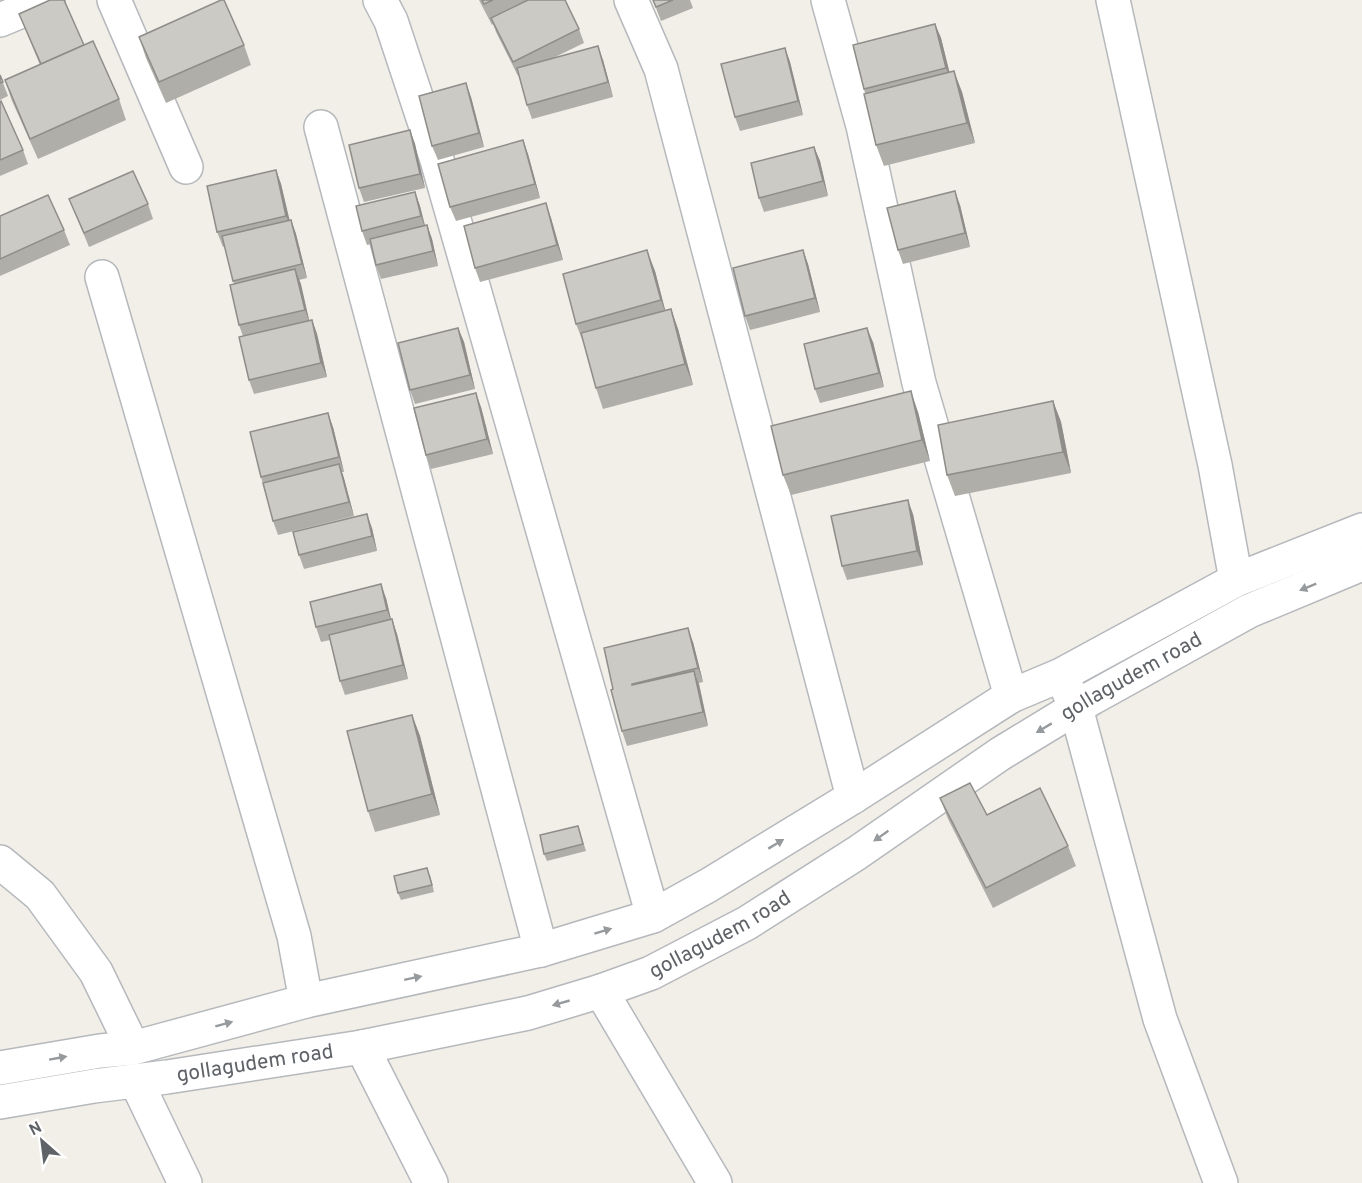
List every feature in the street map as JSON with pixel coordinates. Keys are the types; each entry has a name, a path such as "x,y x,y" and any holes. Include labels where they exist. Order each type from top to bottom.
{"street":[{"path":"0,20 48,0"},
{"path":"114,0 186,167"},
{"path":"380,0 392,21 436,160 653,916"},
{"path":"631,0 661,69 853,797"},
{"path":"828,0 862,126 919,382 1011,696"},
{"path":"1113,0 1215,465 1236,580"},
{"path":"321,127 541,950"},
{"path":"102,277 294,936 306,1001"},
{"name":"gollagudem road","path":"0,1068 100,1051 133,1048 306,1001 541,950 653,916 709,885 853,797 1011,696 1061,675 1236,580 1362,530"},
{"name":"gollagudem road","path":"0,1102 362,1047 528,1013 602,991 651,972 747,922 857,853 1000,754 1092,698 1249,611 1362,564"},
{"path":"1061,675 1076,708 1160,1018 1221,1183"},
{"path":"0,862 40,895 89,962 133,1048"},
{"path":"602,991 715,1183"},
{"path":"362,1047 431,1183"},
{"path":"136,1081 185,1183"}],"building":[{"path":"50,0 64,0 84,45 41,64 19,14"},
{"path":"224,0 244,45 159,82 139,37"},
{"path":"528,0 565,0 579,29 513,62 491,18"},
{"path":"653,0 673,0 656,7"},
{"path":"935,24 946,68 864,89 853,45"},
{"path":"93,41 119,99 30,139 5,80"},
{"path":"598,46 608,82 527,105 517,68"},
{"path":"785,48 798,101 735,117 721,64"},
{"path":"954,71 967,123 876,145 864,94"},
{"path":"466,83 479,133 432,146 419,96"},
{"path":"0,102 23,150 0,160"},
{"path":"410,130 420,174 359,188 349,145"},
{"path":"523,140 535,184 450,207 438,164"},
{"path":"814,147 823,181 759,198 751,163"},
{"path":"276,170 286,216 217,232 207,186"},
{"path":"133,171 148,204 84,233 69,199"},
{"path":"955,191 965,233 898,250 887,208"},
{"path":"415,192 421,216 362,231 356,206"},
{"path":"48,195 64,230 0,259 0,216"},
{"path":"546,203 557,245 475,268 464,226"},
{"path":"291,220 302,264 233,281 222,236"},
{"path":"427,225 433,251 376,265 370,239"},
{"path":"647,250 661,300 576,324 563,274"},
{"path":"803,250 815,298 745,316 733,268"},
{"path":"295,269 305,310 239,325 230,285"},
{"path":"671,309 685,364 596,388 581,333"},
{"path":"312,320 321,363 249,380 239,337"},
{"path":"458,328 470,375 410,390 398,343"},
{"path":"867,328 879,373 815,389 804,344"},
{"path":"911,391 922,440 783,475 771,426"},
{"path":"476,393 487,439 426,455 414,408"},
{"path":"1053,401 1063,452 947,475 938,425"},
{"path":"328,413 339,457 261,477 250,432"},
{"path":"339,464 349,502 273,521 263,483"},
{"path":"908,500 917,551 842,566 831,516"},
{"path":"367,514 372,536 299,555 293,532"},
{"path":"381,584 387,610 316,627 310,602"},
{"path":"392,619 403,665 340,681 329,635"},
{"path":"688,628 698,668 632,685 694,671 703,712 622,731 611,690 613,689 604,648"},
{"path":"412,715 432,794 368,811 347,731"},
{"path":"970,783 987,815 1040,788 1068,846 986,888 940,798"},
{"path":"578,826 583,844 544,854 540,835"},
{"path":"427,868 432,885 398,893 394,876"}]}
